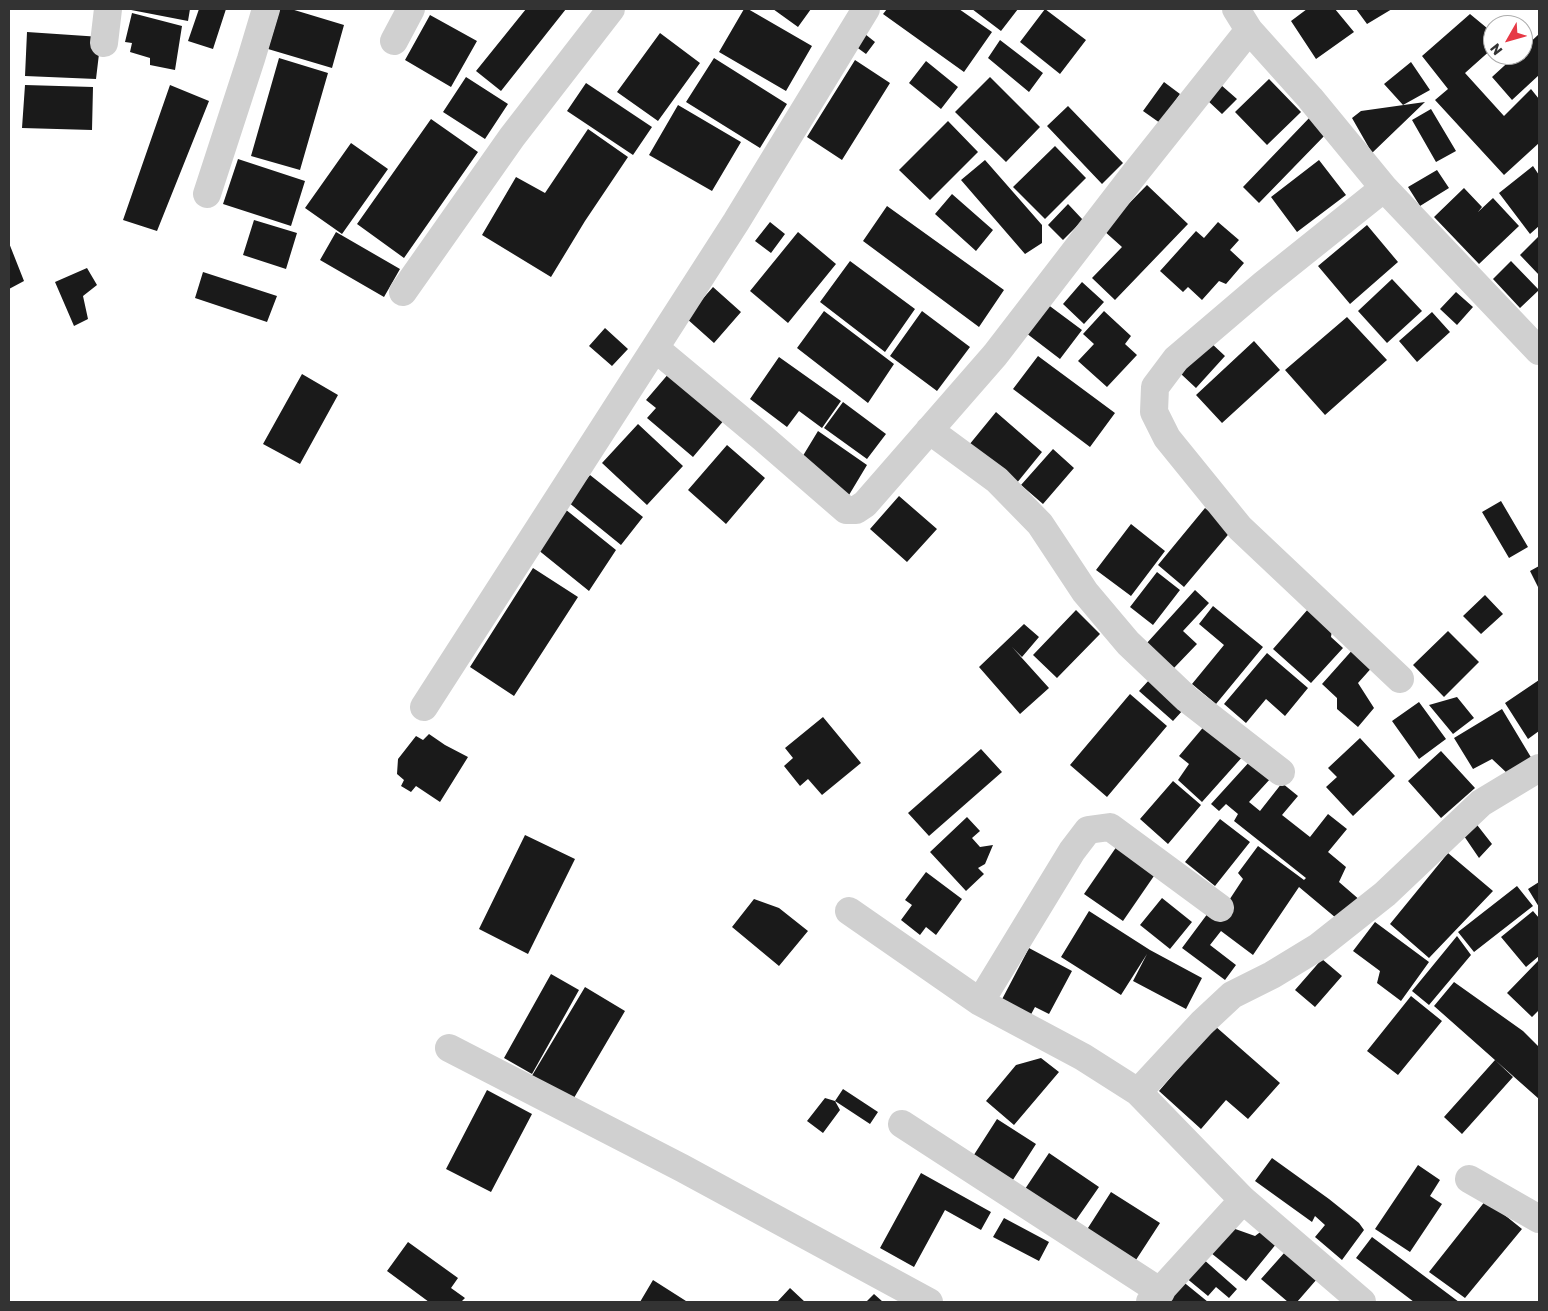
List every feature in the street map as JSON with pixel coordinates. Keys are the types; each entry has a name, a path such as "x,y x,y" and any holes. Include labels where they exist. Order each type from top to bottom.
{"street":[{"path":"104,43 108,9"},
{"path":"207,194 266,9"},
{"path":"394,41 411,9"},
{"path":"403,292 512,137 612,9"},
{"path":"424,707 736,222 866,9"},
{"path":"655,348 846,510 856,510 865,504 995,354 1132,177 1242,20 1310,98 1384,188 1539,351"},
{"path":"1384,188 1264,284 1176,359 1155,387 1154,412 1167,438 1240,528 1400,679"},
{"path":"929,430 996,480 1040,524 1085,592 1128,643 1188,699 1281,772"},
{"path":"1138,1092 1202,1023 1232,995 1272,975 1318,947 1385,894 1481,803 1539,768"},
{"path":"980,1002 1072,851 1088,830 1110,826 1220,908"},
{"path":"849,911 980,1002 1083,1057 1138,1092 1243,1200 1362,1302"},
{"path":"449,1048 682,1168 929,1302"},
{"path":"902,1124 1155,1297 1243,1200"},
{"path":"1469,1179 1539,1219"}],"building":[{"path":"126,9 190,9 188,21"},
{"path":"199,9 226,9 213,49 188,41"},
{"path":"280,9 291,9 344,25 332,68 268,49"},
{"path":"526,9 566,9 501,91 476,71"},
{"path":"744,9 748,9 812,46 786,91 719,52"},
{"path":"773,9 811,9 798,27"},
{"path":"887,9 959,9 992,32 964,72 883,14"},
{"path":"972,9 1018,9 1001,31"},
{"path":"1045,9 1086,40 1060,74 1020,42"},
{"path":"1307,9 1335,9 1354,32 1316,59 1291,21"},
{"path":"1356,9 1392,9 1367,24"},
{"path":"132,13 182,26 175,70 150,65 150,58 130,52 132,43 125,42"},
{"path":"1470,14 1483,25 1483,57 1465,73 1504,116 1531,89 1539,99 1539,143 1504,175 1435,100 1448,89 1422,56"},
{"path":"430,15 477,41 451,87 405,60"},
{"path":"27,32 101,37 96,79 25,76"},
{"path":"660,33 700,63 658,121 617,92"},
{"path":"865,34 875,42 866,54 855,46"},
{"path":"1539,34 1539,75 1512,100 1492,77 1505,65 1533,65 1533,40"},
{"path":"1000,40 1043,73 1029,92 988,58"},
{"path":"279,58 328,73 300,170 251,156"},
{"path":"714,58 787,104 760,148 686,102"},
{"path":"855,60 890,83 842,160 807,137"},
{"path":"926,61 958,87 941,109 909,83"},
{"path":"1411,62 1430,90 1403,105 1384,84"},
{"path":"466,77 508,104 485,139 443,112"},
{"path":"990,77 1040,127 1006,162 955,112"},
{"path":"1269,79 1301,112 1267,145 1235,112"},
{"path":"1164,82 1180,94 1160,123 1143,111"},
{"path":"586,83 652,127 633,155 567,111"},
{"path":"25,85 93,87 92,130 22,128"},
{"path":"170,85 209,101 157,231 123,220"},
{"path":"1221,85 1237,99 1222,114 1207,100"},
{"path":"1425,102 1372,153 1352,118 1361,111"},
{"path":"678,105 741,142 712,191 649,155"},
{"path":"1068,106 1123,163 1102,184 1047,126"},
{"path":"1431,109 1456,151 1436,162 1412,120"},
{"path":"1312,115 1328,132 1259,203 1243,187"},
{"path":"431,119 478,152 404,258 357,224"},
{"path":"948,121 978,152 930,200 899,170"},
{"path":"588,129 628,157 585,221 551,277 482,235 516,177 545,193"},
{"path":"351,143 388,169 342,234 305,208"},
{"path":"1055,146 1086,178 1045,219 1013,187"},
{"path":"238,159 305,181 291,226 223,204"},
{"path":"985,160 1042,225 1042,243 1025,254 961,180"},
{"path":"1319,160 1346,195 1297,232 1271,197"},
{"path":"1533,166 1539,175 1539,226 1530,234 1499,193"},
{"path":"1437,170 1449,188 1420,206 1408,187"},
{"path":"1147,185 1188,224 1115,300 1092,278 1122,247 1103,230"},
{"path":"1464,188 1482,207 1478,212 1493,198 1519,226 1479,264 1434,217"},
{"path":"952,194 993,230 976,251 935,214"},
{"path":"1068,204 1083,220 1063,240 1048,225"},
{"path":"887,206 1004,290 979,327 863,241"},
{"path":"254,220 297,233 286,269 243,255"},
{"path":"770,222 785,234 771,253 755,241"},
{"path":"1218,222 1239,240 1230,250 1244,263 1226,284 1219,281 1202,300 1188,287 1183,292 1160,271 1196,231 1204,238"},
{"path":"1367,225 1398,262 1350,304 1318,266"},
{"path":"336,232 400,269 384,297 320,260"},
{"path":"798,232 836,264 788,323 750,291"},
{"path":"1539,236 1539,275 1520,255"},
{"path":"9,243 24,281 9,289"},
{"path":"850,261 915,309 885,352 820,302"},
{"path":"1511,261 1539,290 1520,308 1493,279"},
{"path":"87,268 97,285 83,296 88,319 74,326 55,282"},
{"path":"203,272 277,296 267,322 195,298"},
{"path":"1392,279 1422,311 1387,343 1358,311"},
{"path":"1082,282 1104,302 1084,324 1063,304"},
{"path":"713,287 741,312 714,343 686,318"},
{"path":"1456,292 1473,307 1457,325 1440,309"},
{"path":"1047,304 1082,330 1060,359 1026,333"},
{"path":"824,311 894,364 868,403 797,348"},
{"path":"922,311 970,347 937,391 890,356"},
{"path":"1104,311 1131,336 1125,344 1137,355 1107,387 1078,361 1094,344 1083,334"},
{"path":"1432,312 1450,332 1417,362 1399,341"},
{"path":"1347,317 1387,360 1325,415 1285,370"},
{"path":"605,328 628,349 612,366 589,346"},
{"path":"1254,341 1280,370 1222,423 1196,395"},
{"path":"1210,342 1225,356 1196,388 1181,374"},
{"path":"1038,356 1115,413 1090,447 1013,389"},
{"path":"779,357 841,401 822,428 799,411 787,427 750,399"},
{"path":"670,372 725,419 693,457 647,418 656,408 646,400"},
{"path":"302,374 338,395 300,464 263,444"},
{"path":"843,402 886,434 867,459 824,428"},
{"path":"996,412 1042,452 1016,484 969,445"},
{"path":"638,424 683,466 647,505 602,463"},
{"path":"818,431 867,465 849,495 801,459"},
{"path":"727,445 765,478 726,524 688,490"},
{"path":"1053,449 1074,468 1043,504 1021,485"},
{"path":"590,475 643,517 621,545 568,502"},
{"path":"899,496 937,529 907,562 870,529"},
{"path":"1501,501 1528,547 1509,558 1482,512"},
{"path":"1205,508 1232,530 1184,587 1158,565"},
{"path":"565,509 616,550 589,591 537,549"},
{"path":"1131,524 1165,551 1131,596 1096,570"},
{"path":"1539,566 1539,589 1530,571"},
{"path":"533,568 578,597 514,696 470,667"},
{"path":"1157,572 1180,590 1153,625 1130,607"},
{"path":"1195,590 1209,603 1183,631 1197,644 1173,669 1146,644"},
{"path":"1485,595 1503,614 1481,634 1463,616"},
{"path":"1213,606 1263,647 1216,704 1192,684 1224,645 1199,624"},
{"path":"1309,608 1332,630 1331,637 1343,648 1311,683 1273,649"},
{"path":"1076,610 1100,634 1057,678 1033,655"},
{"path":"1024,624 1039,637 1022,657 1012,647 1049,688 1020,714 979,667"},
{"path":"1448,631 1479,662 1444,697 1413,665"},
{"path":"1355,647 1375,664 1358,683 1374,708 1358,727 1337,709 1337,698 1322,684"},
{"path":"1267,653 1308,688 1285,716 1266,699 1246,723 1224,704"},
{"path":"1150,679 1184,709 1173,721 1139,691"},
{"path":"1539,680 1539,731 1528,739 1505,703"},
{"path":"1130,694 1167,726 1107,797 1070,765"},
{"path":"1457,697 1474,718 1453,734 1429,705"},
{"path":"1419,702 1446,739 1419,759 1392,721"},
{"path":"1502,709 1532,759 1508,774 1492,759 1473,769 1454,738"},
{"path":"823,717 861,763 822,795 808,779 800,786 784,766 793,758 785,748"},
{"path":"1206,724 1244,755 1202,802 1178,780 1189,764 1179,756"},
{"path":"429,734 468,757 440,802 416,786 411,792 401,786 404,780 397,774 398,759 416,736 423,740"},
{"path":"1360,738 1395,776 1353,816 1326,787 1337,777 1328,768"},
{"path":"981,749 1002,772 929,836 908,813"},
{"path":"1441,751 1475,788 1441,818 1408,781"},
{"path":"1251,760 1271,778 1249,802 1260,811 1282,783 1298,796 1282,815 1310,837 1328,814 1347,829 1328,852 1346,867 1339,882 1361,901 1342,923 1299,887 1253,955 1221,931 1210,945 1236,965 1225,980 1182,948 1214,905 1222,911 1243,879 1238,873 1258,846 1304,880 1306,878 1234,821 1238,814 1226,804 1219,811 1211,804"},
{"path":"1173,781 1201,805 1168,844 1140,819"},
{"path":"967,817 980,831 972,838 980,847 993,845 985,864 978,868 984,874 966,891 930,852"},
{"path":"1220,819 1250,842 1215,886 1185,862"},
{"path":"1474,821 1492,844 1479,858 1464,836"},
{"path":"525,835 575,859 528,954 479,929"},
{"path":"1117,846 1156,873 1123,921 1084,894"},
{"path":"1448,853 1493,891 1429,958 1390,924"},
{"path":"926,872 962,899 936,935 926,927 920,935 901,920 912,905 905,900"},
{"path":"1539,882 1539,907 1528,889"},
{"path":"1517,886 1533,906 1474,952 1458,932"},
{"path":"1162,898 1192,922 1170,949 1140,925"},
{"path":"754,899 779,908 808,931 779,966 732,927"},
{"path":"1089,911 1150,950 1202,978 1186,1009 1133,981 1147,954 1121,995 1061,957"},
{"path":"1533,911 1539,918 1539,956 1526,967 1501,937"},
{"path":"1375,922 1429,962 1401,1001 1377,983 1380,971 1353,951"},
{"path":"1457,936 1471,955 1429,1005 1412,991"},
{"path":"1029,948 1072,971 1049,1014 1035,1007 1028,1020 999,1005"},
{"path":"1322,959 1342,976 1315,1007 1295,990"},
{"path":"1539,960 1539,1010 1532,1017 1507,993"},
{"path":"551,974 579,990 532,1074 504,1058"},
{"path":"1454,982 1523,1031 1539,1047 1539,1099 1434,1006"},
{"path":"585,987 625,1011 571,1103 530,1079"},
{"path":"1411,996 1442,1021 1398,1075 1367,1051"},
{"path":"1215,1026 1280,1083 1248,1119 1226,1100 1201,1129 1159,1091"},
{"path":"1041,1058 1059,1072 1014,1125 986,1101 1016,1065"},
{"path":"1495,1060 1513,1077 1462,1134 1444,1117"},
{"path":"843,1089 878,1112 870,1124 835,1101"},
{"path":"487,1090 532,1114 491,1192 446,1169"},
{"path":"825,1098 835,1101 840,1110 823,1133 807,1121"},
{"path":"997,1119 1036,1144 1009,1186 970,1161"},
{"path":"1049,1153 1099,1187 1074,1223 1025,1189"},
{"path":"1272,1158 1329,1199 1359,1223 1364,1230 1342,1260 1315,1237 1325,1225 1315,1216 1312,1222 1255,1181"},
{"path":"1418,1165 1440,1180 1430,1196 1442,1204 1410,1252 1375,1229"},
{"path":"921,1173 991,1212 981,1230 945,1210 914,1267 880,1248"},
{"path":"1111,1192 1160,1223 1134,1263 1086,1231"},
{"path":"1486,1200 1522,1229 1465,1298 1429,1272"},
{"path":"1004,1218 1049,1242 1039,1261 993,1237"},
{"path":"1224,1225 1255,1236 1267,1227 1281,1238 1246,1281 1206,1249"},
{"path":"1372,1237 1459,1302 1414,1302 1356,1258"},
{"path":"408,1242 458,1278 451,1288 465,1298 461,1302 429,1302 387,1271"},
{"path":"1285,1252 1317,1279 1297,1302 1288,1302 1261,1279"},
{"path":"1202,1258 1237,1289 1229,1298 1216,1287 1208,1296 1185,1277"},
{"path":"653,1280 686,1301 640,1302"},
{"path":"1181,1280 1208,1302 1162,1302"},
{"path":"790,1288 805,1302 777,1302"},
{"path":"874,1294 883,1302 866,1302"}]}
